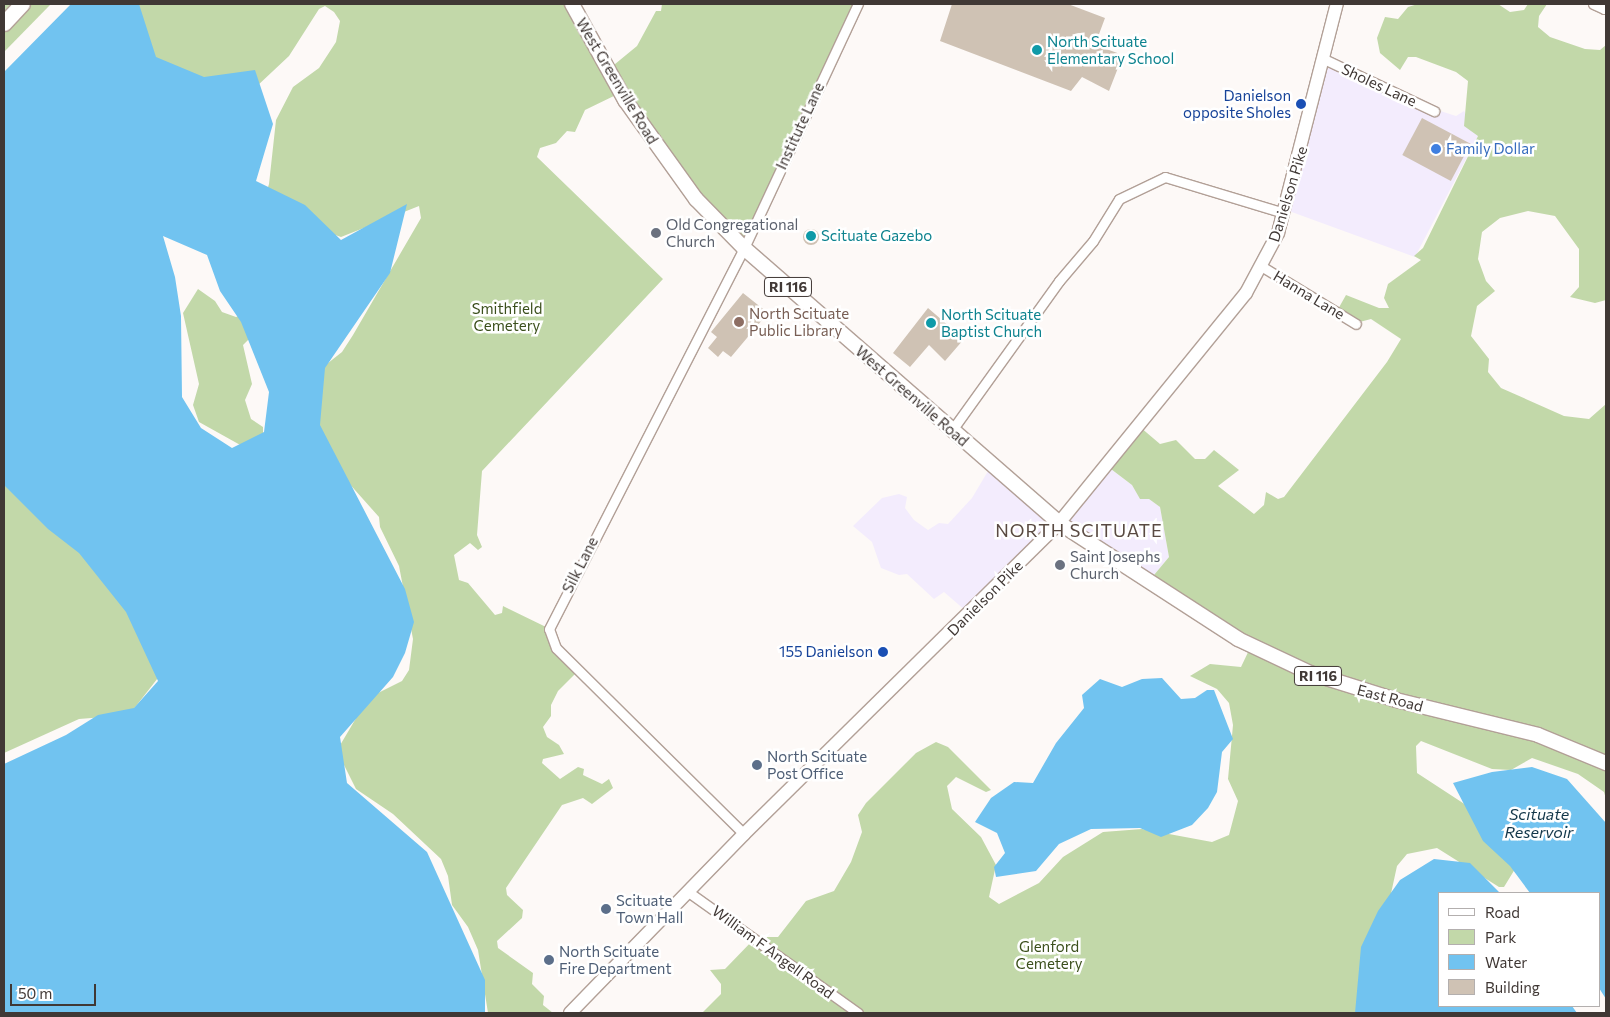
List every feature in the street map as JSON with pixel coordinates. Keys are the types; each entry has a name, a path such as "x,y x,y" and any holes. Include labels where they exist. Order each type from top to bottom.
{"highway":[{"path":"4,23 22,4"}],"main road":[{"name":"West Greenville Road","path":"572,4 650,140 696,199 744,248 1059,523"},
{"name":"Danielson Pike","path":"570,1013 687,891 1059,523 1208,341 1261,266 1284,213 1337,4"},
{"name":"East Road","path":"1059,523 1238,638 1310,673 1396,700 1538,735 1606,764"}],"street":[{"name":"Institute Lane","path":"744,248 858,4"},
{"path":"1593,4 1604,8 1606,5"},
{"name":"Sholes Lane","path":"1324,59 1434,110"},
{"path":"952,430 1059,281 1093,241 1119,199 1165,177 1284,213"},
{"name":"Silk Lane","path":"744,248 554,615 549,637 564,656 744,834"},
{"name":"Hanna Lane","path":"1261,266 1356,324"},
{"name":"William F Angell Road","path":"687,891 858,1013"}],"shaded area":[{"path":"1327,60 1431,108 1456,116 1464,111 1478,136 1415,257 1289,211"},
{"path":"991,466 1057,521 966,611 944,592 934,599 907,574 899,575 881,568 872,542 853,526 882,498 899,494 907,497 905,508 914,520 928,530 939,523 948,524 972,498"},
{"path":"1107,466 1132,485 1140,499 1149,499 1160,507 1169,557 1149,581 1061,524"}],"green space":[{"path":"4,4 51,4 4,52"},
{"name":"Smithfield Cemetery","path":"136,4 572,4 609,69 637,46 656,11 661,11 662,4 864,4 743,246 620,93 585,110 575,132 567,131 556,143 540,148 537,157 663,279 482,471 477,535 482,547 478,550 470,543 454,555 459,580 468,583 495,615 502,613 503,606 546,627 577,672 558,691 551,705 551,716 543,727 547,737 559,745 564,754 543,759 542,763 560,779 578,767 584,769 583,775 602,784 609,779 613,788 592,804 583,798 562,805 506,888 507,895 523,910 522,918 497,941 498,948 533,973 532,984 544,996 543,1005 553,1013 488,1013 478,950 468,927 452,905 448,876 441,859 393,814 356,789 341,759 339,747 368,698 402,681 409,670 413,639 399,566 380,527 379,517 330,462 318,422 323,367 342,352 353,335 421,218 419,206 341,237 261,209 269,184 276,120 293,87 319,68 336,42 340,21 334,12 325,6 319,9 289,56 256,87 166,95"},
{"name":"Glenford Cemetery","path":"1418,4 1498,4 1510,12 1524,10 1528,4 1547,4 1539,16 1538,27 1550,37 1585,49 1600,50 1606,45 1606,300 1595,303 1570,297 1579,287 1579,249 1555,216 1528,211 1500,218 1482,232 1478,259 1486,281 1495,291 1477,306 1471,336 1489,359 1488,372 1501,388 1564,416 1589,419 1606,404 1606,799 1604,792 1578,774 1532,758 1511,770 1492,769 1421,741 1416,746 1417,773 1492,822 1515,869 1504,887 1499,887 1437,848 1407,854 1397,866 1365,1013 702,1013 721,994 721,984 710,970 725,969 756,937 778,937 806,901 834,891 851,862 862,832 858,815 866,803 916,753 936,742 948,747 991,790 986,792 956,777 947,786 952,809 981,837 996,865 989,897 999,904 1039,883 1063,857 1103,832 1142,829 1212,842 1229,835 1238,801 1228,779 1233,725 1229,703 1217,689 1190,676 1210,664 1241,667 1251,646 1149,581 1169,557 1160,507 1149,499 1140,499 1132,485 1107,466 1140,427 1160,444 1176,440 1195,459 1205,459 1214,450 1239,470 1218,486 1254,514 1264,505 1266,492 1278,499 1284,497 1387,362 1401,339 1371,319 1356,323 1337,311 1346,295 1379,308 1389,308 1384,298 1388,284 1421,260 1414,256 1423,248 1478,136 1464,126 1468,81 1456,72 1416,57 1408,57 1400,70 1380,53 1377,38 1385,17 1398,19 1408,7"},
{"path":"198,289 215,301 222,312 236,317 243,314 253,335 243,345 252,384 245,400 251,419 263,427 263,437 251,451 199,422 193,405 199,384 183,313"},
{"path":"4,466 94,550 161,674 129,715 79,719 4,753"}],"water":[{"path":"71,4 139,4 156,57 204,77 255,70 273,124 256,181 305,205 341,240 407,204 390,273 325,368 320,425 405,589 414,622 405,653 393,677 340,737 347,783 427,852 485,980 485,1013 4,1013 4,764 66,735 98,715 134,708 158,681 126,612 79,553 48,529 4,485 4,72","holes":["163,236 207,255 220,291 241,322 269,392 264,432 232,448 201,428 182,397 181,316 175,277"]},
{"path":"1162,678 1181,699 1195,698 1207,690 1214,690 1233,739 1222,752 1217,792 1208,808 1192,825 1161,837 1140,828 1091,829 1059,844 1036,871 996,877 994,867 1005,853 997,833 975,822 991,798 1014,782 1033,783 1056,743 1084,708 1082,695 1100,679 1122,687 1142,679"},
{"name":"Scituate Reservoir","path":"1532,767 1567,779 1606,823 1606,999 1600,990 1600,892 1529,892 1510,866 1483,841 1453,783 1492,772"},
{"name":"Scituate Reservoir","path":"1434,859 1470,863 1499,892 1438,892 1438,1007 1573,1007 1577,1013 1355,1013 1361,947 1378,911 1400,880"}],"building":[{"name":"North Scituate Elementary School","path":"952,4 1068,4 1105,18 1095,45 1123,55 1109,91 1082,77 1071,91 940,41"},
{"name":"Family Dollar","path":"1422,118 1471,144 1451,181 1402,155"},
{"name":"Scituate Gazebo","path":"811,229 817,231 819,237 817,243 811,245 805,243 803,237 805,231"},
{"name":"North Scituate Public Library","path":"743,293 768,313 731,357 723,351 718,357 708,348 717,337 711,332"},
{"name":"North Scituate Baptist Church","path":"928,308 964,339 945,361 929,345 910,367 893,353"}],"place":[{"name":"North Scituate Elementary School","path":"1037,50"},
{"name":"Danielson opposite Sholes","path":"1301,104"},
{"name":"Family Dollar","path":"1436,149"},
{"name":"Old Congregational Church","path":"656,233"},
{"name":"Scituate Gazebo","path":"811,236"},
{"name":"North Scituate Public Library","path":"739,322"},
{"name":"North Scituate Baptist Church","path":"931,323"},
{"name":"Saint Josephs Church","path":"1060,565"},
{"name":"155 Danielson","path":"883,652"},
{"name":"North Scituate Post Office","path":"757,765"},
{"name":"Scituate Town Hall","path":"606,909"},
{"name":"North Scituate Fire Department","path":"549,960"}],"district":[{"name":"NORTH SCITUATE","path":"1079,530"}]}
